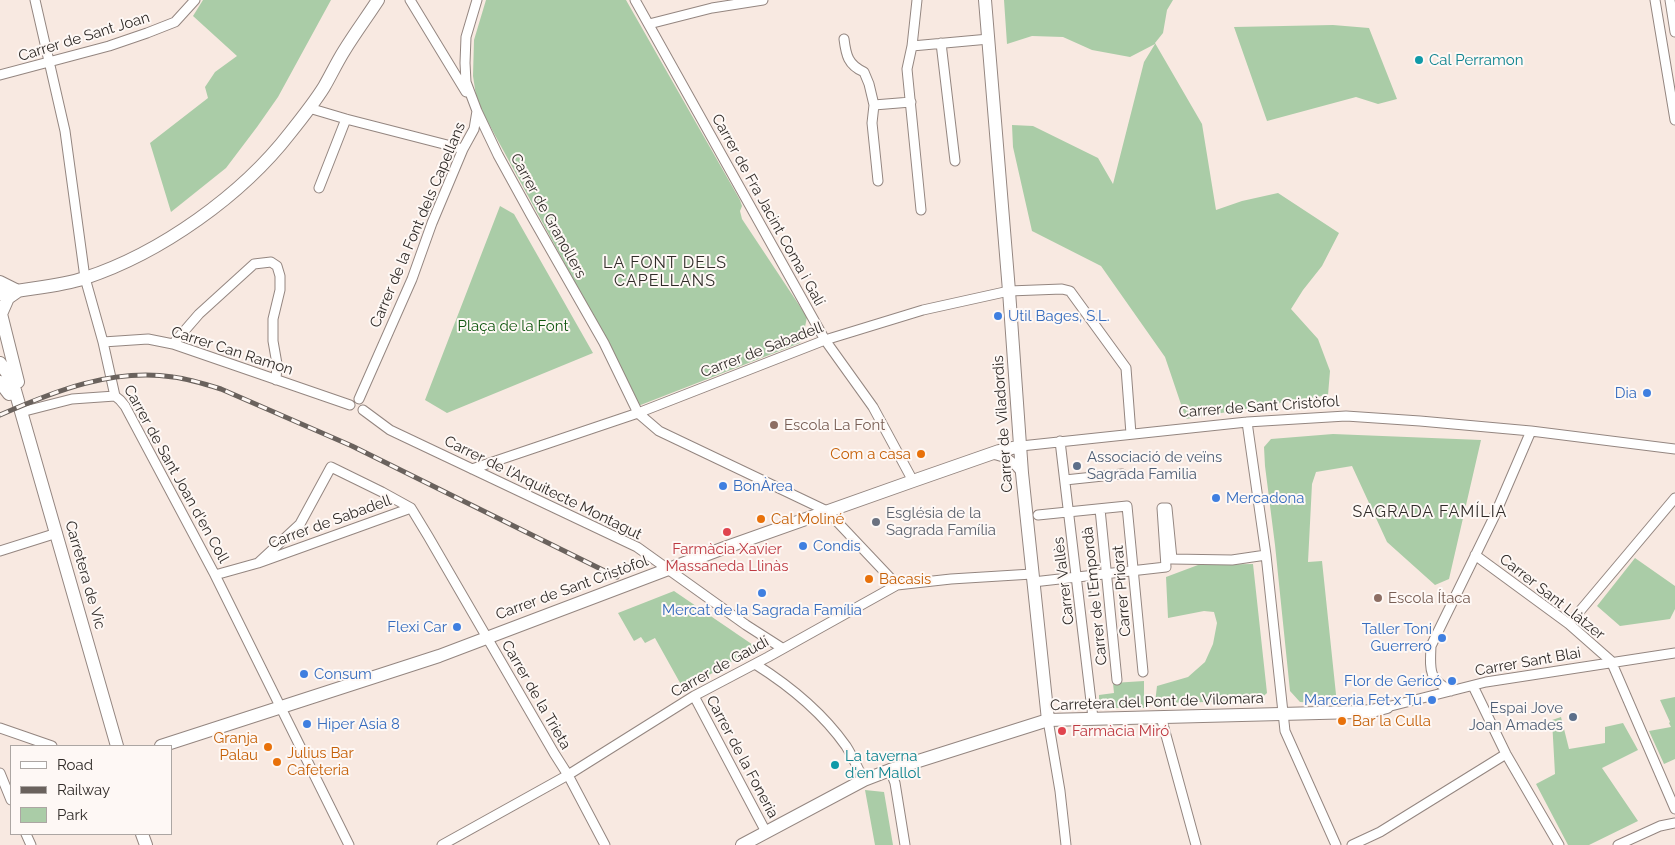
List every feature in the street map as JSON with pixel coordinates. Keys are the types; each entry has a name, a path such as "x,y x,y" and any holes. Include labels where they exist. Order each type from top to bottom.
{"street":[{"name":"Carrer de Sant Joan d'en Coll","path":"35,0 65,131 85,278 103,342 115,396 125,406 215,575 349,845"},
{"name":"Carrer de Sant Joan","path":"0,75 147,34 175,22 195,0"},
{"path":"0,294 27,291 85,278 147,251 232,194 277,149 309,108 323,89 344,51 378,0"},
{"path":"410,0 477,111"},
{"name":"Carrer de la Font dels Capellans","path":"359,399 412,279 432,223 463,149 474,129 477,111 466,82 465,63 466,37 477,0"},
{"name":"Carrer de Fra Jacint Coma i Galí","path":"636,0 825,340 873,407 913,481"},
{"path":"649,24 711,4 763,0"},
{"path":"917,0 912,46 907,69 921,210"},
{"name":"Carrer de Viladordis","path":"985,0 1032,578 1048,720 1060,791 1066,845"},
{"path":"1655,0 1675,120"},
{"path":"1670,0 1675,32"},
{"path":"844,39 846,55 856,68 864,72 869,84 874,105 872,123 878,181"},
{"path":"912,46 989,40"},
{"path":"941,43 955,161"},
{"path":"874,105 911,102"},
{"path":"309,108 463,149"},
{"name":"Carrer de Granollers","path":"477,111 531,215 604,343 638,413"},
{"path":"319,188 346,119"},
{"path":"173,344 199,314 254,264 271,262 277,266 280,276 280,290 273,319 277,364 276,380"},
{"path":"0,282 18,291"},
{"name":"Carrer de Sabadell","path":"472,469 638,413 825,340 923,310 1009,291 1062,288 1070,291 1126,368 1131,434"},
{"path":"18,291 8,298 2,314 18,381 21,412"},
{"name":"Carrer Can Ramon","path":"103,342 148,339 173,344 350,405"},
{"path":"0,363 12,380 21,412"},
{"path":"0,376 6,383 10,394"},
{"path":"0,382 21,412"},
{"path":"21,412 72,399 115,396"},
{"path":"359,399 364,404 363,410 358,413 351,410 350,405 354,400 359,399"},
{"name":"Carrer de l'Arquitecte Montagut","path":"363,410 390,430 637,547 746,625 782,648"},
{"name":"Carretera de Vic","path":"21,412 117,745"},
{"path":"638,413 659,430 827,511 897,585"},
{"name":"Carrer de Sant Cristòfol","path":"164,745 438,656 827,511 991,454 1021,446 1247,422 1346,416 1531,431"},
{"path":"1247,422 1266,555 1286,731 1336,845"},
{"path":"1452,690 1440,685 1434,679 1430,665 1431,646 1494,517 1531,431 1675,449"},
{"name":"Carrer Vallès","path":"1060,441 1093,718"},
{"path":"991,454 1005,457 1022,473"},
{"path":"215,575 258,563 300,524 331,467 411,508"},
{"path":"1065,480 1122,474"},
{"path":"1569,624 1675,498"},
{"name":"Carrer Priorat","path":"1100,509 1128,506 1142,672"},
{"name":"Carrer de Sabadell","path":"258,563 411,508"},
{"name":"Carrer de la Trieta","path":"411,508 568,775 605,845"},
{"name":"Carrer de Gaudí","path":"442,845 568,775 694,696 897,585 951,579 1077,577 1166,566 1162,508 1167,508 1172,559 1232,560 1266,555"},
{"path":"1038,515 1100,509"},
{"name":"Carrer de l'Empordà","path":"1100,509 1117,680"},
{"path":"0,551 57,533"},
{"name":"Carrer Sant Llàtzer","path":"1475,555 1569,624 1611,662"},
{"name":"Carrer Sant Blai","path":"1388,707 1486,682 1675,653"},
{"path":"1611,662 1675,808"},
{"path":"755,664 782,681 826,721 847,748 864,780"},
{"path":"1473,686 1506,754 1559,845"},
{"name":"Carrer de la Foneria","path":"694,696 766,832"},
{"name":"Carretera del Pont de Vilomara","path":"748,843 864,780 1048,720 1362,712 1388,707"},
{"path":"1161,717 1196,845"},
{"path":"0,728 49,745"},
{"path":"1352,845 1380,832 1506,754"},
{"path":"890,770 895,783 905,845"},
{"path":"0,773 10,798"},
{"path":"1618,845 1660,826 1675,823"}],"green space":[{"path":"203,0 331,0 278,97 257,127 226,168 171,212 150,143 208,98 205,87 215,72 237,56 193,16"},
{"path":"486,0 626,0 740,200 742,219 807,317 800,343 638,406 565,264 477,102 473,76 474,40"},
{"path":"1004,0 1173,0 1167,10 1163,33 1155,43 1202,124 1216,210 1242,201 1278,193 1339,233 1322,266 1291,309 1318,339 1330,371 1328,395 1186,419 1165,357 1101,266 1032,231 1013,147 1012,125 1033,126 1098,158 1113,184 1144,62 1155,44 1130,57 1092,50 1063,37 1032,36 1007,44"},
{"path":"1333,25 1369,28 1397,99 1378,104 1356,97 1267,121 1234,27"},
{"name":"Plaça de la Font","path":"500,206 514,214 593,353 447,413 425,400"},
{"path":"1333,434 1481,440 1449,579 1435,585 1387,542 1352,466 1316,472 1312,484 1308,562 1322,561 1337,704 1300,702 1290,691 1264,447 1271,439"},
{"path":"1635,558 1675,586 1675,609 1670,619 1620,626 1597,606"},
{"path":"1253,564 1267,693 1258,701 1155,703 1157,686 1188,677 1205,662 1213,644 1217,623 1214,612 1204,611 1168,618 1166,577 1198,565"},
{"path":"674,591 756,647 684,690 655,638 645,643 641,637 634,641 618,613"},
{"path":"1144,681 1144,708 1099,708 1099,695 1114,693 1113,683"},
{"path":"1675,697 1675,759 1664,764 1649,731 1671,727 1660,700"},
{"path":"1561,717 1569,749 1605,743 1605,727 1623,723 1638,750 1602,768 1638,821 1589,845 1568,845 1536,784 1555,774 1552,720"},
{"path":"865,790 884,792 893,845 875,845"}],"railway":[{"path":"0,415 63,390 106,379 150,375 197,382 221,389 352,446 617,577"}],"place":[{"name":"Cal Perramon","path":"1419,60"},
{"name":"Util Bages, S.L.","path":"998,316"},
{"name":"Dia","path":"1647,393"},
{"name":"Escola La Font","path":"774,425"},
{"name":"Com a casa","path":"921,454"},
{"name":"Associació de veïns Sagrada Familia","path":"1077,466"},
{"name":"BonÀrea","path":"723,486"},
{"name":"Mercadona","path":"1216,498"},
{"name":"Cal Moliné","path":"761,519"},
{"name":"Església de la Sagrada Família","path":"876,522"},
{"name":"Farmàcia Xavier Massaneda Llinàs","path":"727,532"},
{"name":"Condis","path":"803,546"},
{"name":"Bacasis","path":"869,579"},
{"name":"Mercat de la Sagrada Família","path":"762,593"},
{"name":"Escola Ítaca","path":"1378,598"},
{"name":"Flexi Car","path":"457,627"},
{"name":"Taller Toni Guerrero","path":"1442,638"},
{"name":"Consum","path":"304,674"},
{"name":"Flor de Gericó","path":"1452,681"},
{"name":"Marceria Fet x Tu","path":"1432,700"},
{"name":"Espai Jove Joan Amades","path":"1573,717"},
{"name":"Bar la Culla","path":"1342,721"},
{"name":"Hiper Asia 8","path":"307,724"},
{"name":"Farmàcia Miró","path":"1062,731"},
{"name":"Granja Palau","path":"268,747"},
{"name":"Julius Bar Cafeteria","path":"277,762"},
{"name":"La taverna d'en Mallol","path":"835,765"}],"district":[{"name":"LA FONT DELS CAPELLANS","path":"665,272"},
{"name":"SAGRADA FAMÍLIA","path":"1430,512"}]}
